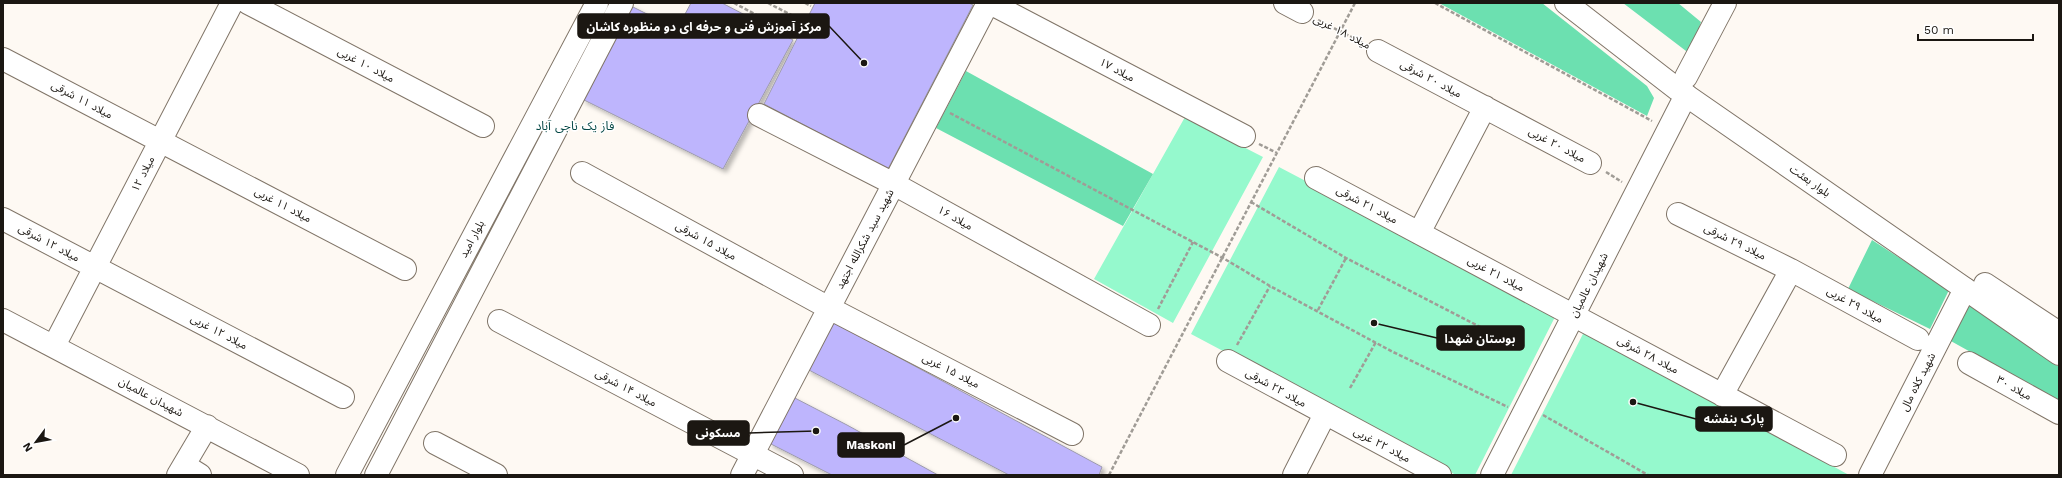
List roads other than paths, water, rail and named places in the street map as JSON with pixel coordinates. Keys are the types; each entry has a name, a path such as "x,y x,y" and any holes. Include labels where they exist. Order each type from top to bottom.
{"street":[{"name":"میلاد ۱۲","path":"54,346 232,3"},
{"name":"میلاد ۱۰ غربی","path":"248,3 483,126"},
{"name":"بلوار امید","path":"347,475 597,3"},
{"name":"بلوار امید","path":"376,475 622,3"},
{"name":"شهید سید شکرالله اجتهد","path":"742,475 989,3"},
{"name":"میلاد ۱۷","path":"989,3 1244,136"},
{"name":"بلوار بعثت","path":"1566,3 1686,86 2059,333"},
{"name":"بلوار بعثت","path":"1590,3 1686,86 1965,289 2059,354"},
{"name":"شهیدان عالمیان","path":"1492,475 1574,315 1725,3"},
{"name":"میلاد ۲۰ شرقی","path":"1378,51 1485,107"},
{"name":"میلاد ۱۱ شرقی","path":"3,59 160,141"},
{"name":"میلاد ۲۰ غربی","path":"1485,107 1590,163"},
{"path":"1419,232 1485,107"},
{"name":"میلاد ۱۶","path":"759,115 894,184 1149,325"},
{"name":"میلاد ۱۱ غربی","path":"160,141 405,269"},
{"name":"میلاد ۱۵ شرقی","path":"582,173 829,308"},
{"name":"میلاد ۲۱ شرقی","path":"1316,178 1419,232"},
{"name":"میلاد ۲۹ شرقی","path":"1678,214 1791,270"},
{"name":"میلاد ۱۲ شرقی","path":"3,219 95,267"},
{"name":"میلاد ۲۱ غربی","path":"1419,232 1574,315"},
{"name":"میلاد ۱۲ غربی","path":"95,267 343,397"},
{"path":"1722,395 1791,270"},
{"name":"میلاد ۲۹ غربی","path":"1791,270 1918,339"},
{"name":"شهید کلاه مال","path":"1870,475 1965,289"},
{"name":"میلاد ۱۵ غربی","path":"829,308 1072,434"},
{"name":"میلاد ۲۸ شرقی","path":"1574,315 1835,455"},
{"name":"شهیدان عالمیان","path":"3,320 298,475"},
{"name":"میلاد ۱۴ شرقی","path":"499,321 792,475"},
{"name":"میلاد ۲۲ شرقی","path":"1228,361 1325,414"},
{"name":"میلاد ۳۰","path":"1969,363 2059,413"},
{"path":"1294,475 1325,414"},
{"name":"میلاد ۲۲ غربی","path":"1325,414 1440,475"},
{"path":"187,472 207,426"},
{"path":"435,443 496,475"}],"place":[{"name":"مرکز آموزش فنی و حرفه ای دو منظوره کاشان","path":"864,63"},
{"name":"بوستان شهدا","path":"1374,323"},
{"name":"پارک بنفشه","path":"1633,402"},
{"name":"Maskoni","path":"956,418"},
{"name":"مسکونی","path":"816,431"}],"district":[{"name":"فاز یک ناجی آباد","path":"575,126"}]}
